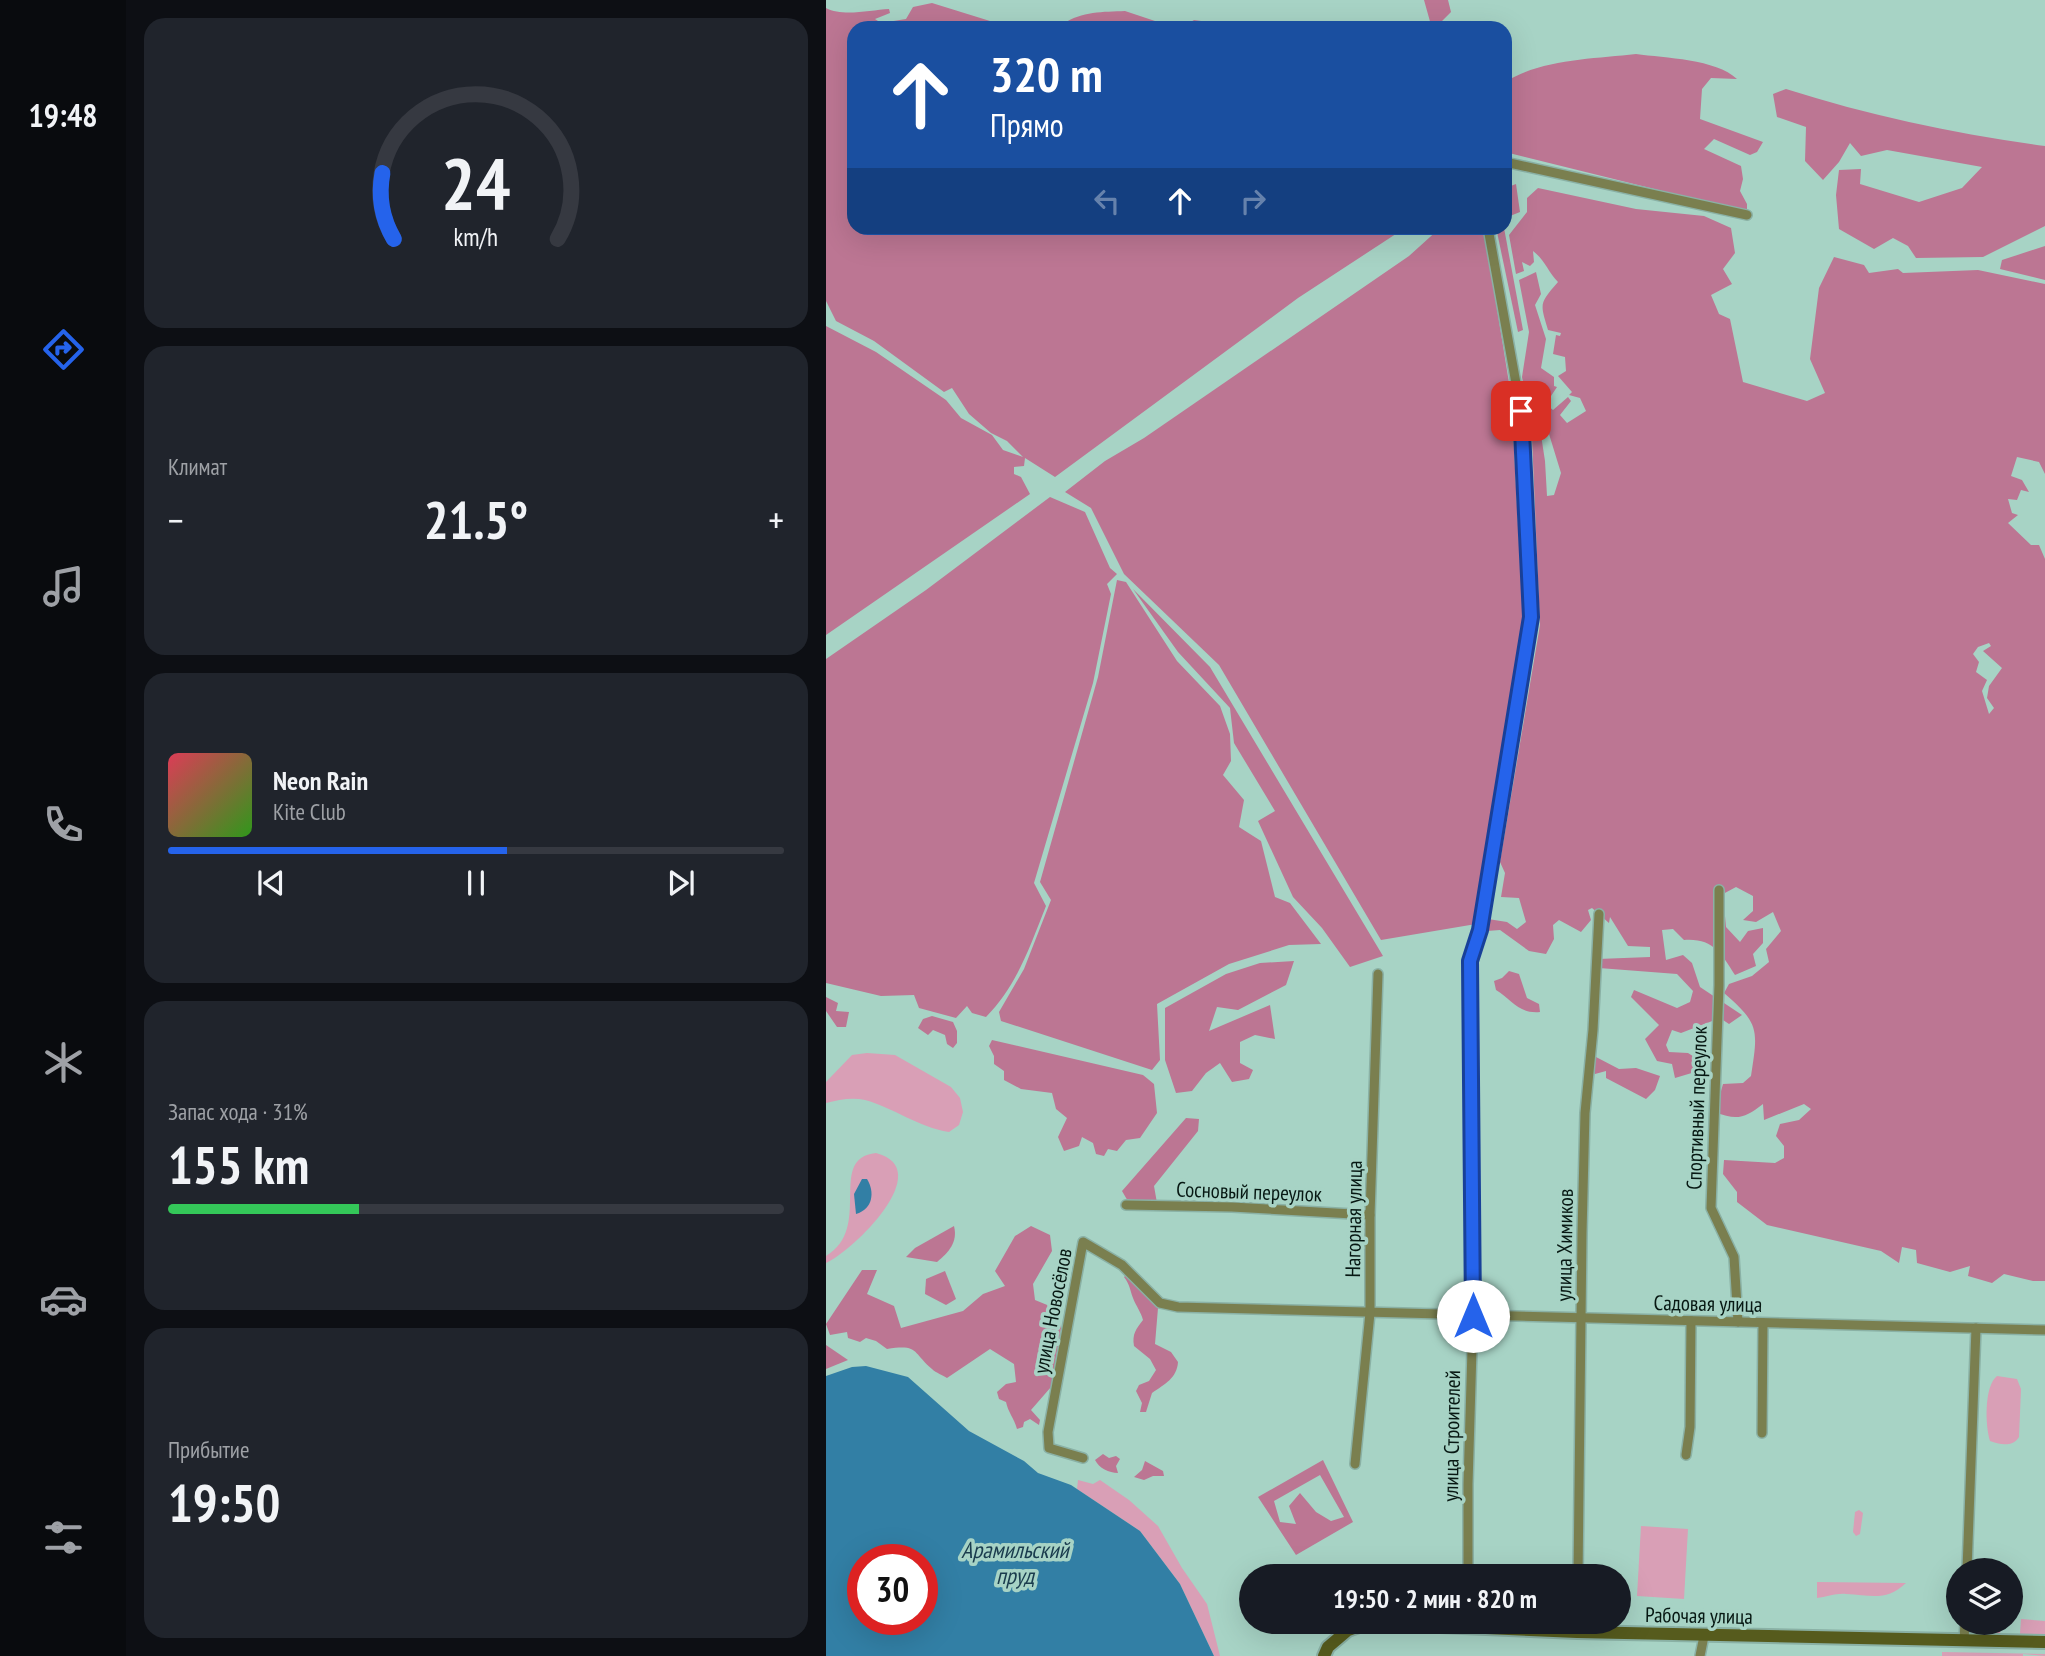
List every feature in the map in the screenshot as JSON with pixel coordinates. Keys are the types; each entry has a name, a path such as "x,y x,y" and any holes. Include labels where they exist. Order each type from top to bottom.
{"main road":[{"name":"Рабочая улица","path":"1631,1631 1704,1636 2045,1642"},
{"name":"Рабочая улица","path":"1324,1656 1328,1647 1343,1634"}],"street":[{"path":"1512,164 1747,215"},
{"name":"улица Строителей","path":"1468,1564 1473,1316 1470,961 1480,930 1531,617 1521,411 1489,235"},
{"name":"Спортивный переулок","path":"1719,890 1719,985 1711,1208 1734,1257 1738,1322"},
{"name":"улица Химиков","path":"1578,1564 1586,1113 1599,914"},
{"name":"Нагорная улица","path":"1355,1464 1370,1313 1370,1215 1378,974"},
{"name":"Сосновый переулок","path":"1126,1205 1232,1207 1370,1215"},
{"name":"улица Новосёлов","path":"1083,1458 1049,1448 1048,1432 1083,1242 1122,1265 1160,1303 1178,1307 1370,1313"},
{"name":"Садовая улица","path":"1370,1313 2045,1330"},
{"path":"1686,1455 1690,1427 1691,1321"},
{"path":"1762,1433 1763,1323"},
{"path":"1967,1558 1976,1328"},
{"path":"1964,1635 1964,1641"},
{"path":"1700,1656 1704,1636"}],"shaded area":[{"path":"1424,0 1448,0 1451,12 1442,21 1430,21"},
{"path":"932,3 990,21 894,21 906,19 913,7"},
{"path":"826,8 848,13 889,9 890,13 875,19 878,21 847,21 847,235 1394,235 1298,298 1055,477 1025,458 1024,466 1014,467 1014,474 1021,477 1030,494 826,635 826,326 876,352 946,400 961,418 992,435 1003,450 1023,457 1007,441 991,433 969,414 952,388 944,392 874,341 836,321 826,301"},
{"path":"1125,11 1155,21 1068,21 1085,14"},
{"path":"1636,54 1675,58 1716,67 1737,79 1711,78 1702,89 1700,119 1763,142 1757,152 1750,155 1714,139 1704,149 1741,166 1743,179 1740,191 1747,204 1747,212 1512,154 1512,78 1551,64"},
{"path":"1786,89 1914,123 2045,146 2045,226 1983,257 1916,258 1908,246 1893,238 1874,249 1839,229 1836,195 1839,170 1861,169 1860,184 1919,202 1962,188 1982,167 1887,150 1861,156 1850,143 1839,162 1823,180 1805,161 1806,127 1777,117 1773,94"},
{"path":"1516,184 1520,212 1512,215 1512,186"},
{"path":"1538,188 1636,209 1704,216 1731,228 1735,253 1723,269 1732,284 1711,295 1719,314 1730,319 1743,382 1807,401 1825,393 1810,359 1819,288 1834,257 1864,265 1869,273 1898,269 1903,273 1978,270 2045,284 2045,474 2039,462 2017,457 2011,476 2022,480 2029,492 2021,490 2017,500 2008,499 2012,513 2018,515 2008,523 2031,545 2039,545 2045,559 2045,1281 2004,1274 1992,1283 1968,1276 1970,1266 1950,1272 1917,1263 1916,1250 1902,1247 1899,1263 1881,1251 1767,1225 1737,1202 1737,1192 1723,1174 1724,1160 1775,1163 1784,1158 1784,1146 1776,1136 1780,1124 1799,1120 1811,1109 1804,1104 1764,1120 1763,1104 1740,1117 1729,1117 1715,1112 1723,1084 1743,1083 1751,1076 1755,1048 1754,1029 1750,1021 1724,993 1729,984 1752,976 1769,962 1766,949 1781,931 1773,912 1756,922 1743,920 1753,911 1753,896 1736,887 1723,894 1726,927 1740,942 1748,931 1763,928 1763,943 1753,954 1756,966 1735,975 1709,944 1684,940 1673,929 1662,930 1666,960 1683,955 1692,963 1700,987 1742,1015 1729,1024 1720,1018 1681,1033 1672,1030 1666,1045 1669,1052 1688,1053 1699,1060 1695,1072 1675,1078 1672,1064 1657,1061 1645,1039 1659,1025 1631,997 1634,990 1677,1008 1690,1002 1693,991 1677,974 1599,968 1598,959 1650,957 1650,947 1628,946 1610,917 1609,923 1592,908 1588,910 1591,920 1581,932 1559,920 1553,925 1554,939 1546,954 1529,951 1500,930 1487,931 1488,919 1507,922 1517,929 1526,922 1519,898 1501,897 1505,873 1500,862 1540,625 1532,438 1541,435 1547,496 1554,495 1561,473 1549,434 1537,425 1531,425 1522,377 1529,332 1519,280 1536,272 1541,294 1535,305 1546,339 1541,368 1554,377 1554,386 1557,387 1548,406 1553,410 1568,397 1571,401 1560,415 1567,423 1586,411 1580,398 1569,395 1572,392 1558,376 1566,371 1565,357 1553,354 1556,335 1560,336 1561,333 1548,330 1544,314 1544,300 1558,282 1533,251 1534,262 1530,266 1522,262 1524,271 1516,274 1509,235 1512,235 1527,212 1527,198","holes":["1989,643 1991,646 1983,651 2002,668 1989,686 1987,698 1994,708 1989,714 1982,691 1987,680 1976,672 1979,662 1973,654 1978,647"]},
{"path":"1432,235 1485,235 1510,389 1506,403 1512,413 1523,618 1476,924 1381,940 1219,665 1124,574 1091,508 1065,492 1105,461 1144,438 1409,256"},
{"path":"1498,235 1505,235 1523,330 1518,332"},
{"path":"2045,246 2045,280 2000,269 2002,260"},
{"path":"1050,497 1085,512 1110,568 1117,574 1107,584 1111,594 1093,683 1034,883 1046,906 1022,965 997,1005 986,1017 972,1013 967,1006 956,1018 919,1008 914,995 881,996 826,983 826,659 926,590"},
{"path":"1117,580 1126,582 1177,661 1220,706 1230,734 1231,761 1223,775 1244,800 1239,827 1261,841 1275,897 1290,903 1321,944 1289,945 1229,964 1157,1004 1160,1060 1152,1070 1001,1021 999,1012 1024,969 1051,900 1040,882 1098,677"},
{"path":"1133,589 1210,667 1383,956 1350,967 1322,928 1293,897 1258,821 1275,811 1234,743 1230,708 1178,652"},
{"path":"1294,961 1286,985 1238,1010 1217,1007 1209,1031 1270,1005 1275,1039 1255,1035 1240,1042 1240,1063 1253,1070 1249,1079 1232,1082 1220,1063 1206,1073 1192,1091 1176,1093 1165,1060 1165,1008 1226,974 1260,963"},
{"path":"1509,971 1519,974 1527,998 1539,1004 1540,1012 1521,1009 1496,990 1494,981"},
{"path":"826,997 838,1003 836,1011 849,1012 846,1027 837,1027 826,1011"},
{"path":"932,1016 953,1022 957,1031 957,1043 953,1048 947,1044 945,1035 933,1030 928,1035 918,1028 923,1019"},
{"path":"992,1040 1143,1075 1154,1084 1157,1113 1140,1138 1126,1140 1117,1151 1108,1149 1104,1156 1096,1154 1093,1143 1082,1137 1079,1146 1064,1151 1058,1137 1067,1118 1056,1109 1052,1093 1021,1089 1004,1080 1004,1071 994,1064 994,1056 989,1046"},
{"path":"852,1055 895,1055 951,1087 960,1098 963,1112 959,1125 949,1132 938,1130 876,1103 860,1099 826,1103 826,1082"},
{"path":"1596,1057 1619,1069 1636,1068 1660,1076 1655,1090 1646,1099 1606,1078 1606,1071 1595,1074 1587,1064"},
{"path":"1186,1118 1199,1119 1198,1131 1154,1186 1157,1203 1129,1203 1122,1191"},
{"path":"876,1153 893,1162 898,1175 895,1192 870,1227 854,1243 826,1263 826,1256 840,1244 847,1229 854,1167 861,1158"},
{"path":"954,1226 952,1246 937,1262 906,1257 915,1248"},
{"path":"1031,1226 1050,1235 1052,1251 1033,1284 1035,1300 1057,1309 1061,1328 1051,1387 1031,1410 1040,1420 1039,1425 1030,1419 1017,1429 1006,1402 999,1399 997,1392 1006,1384 1016,1382 1014,1364 990,1349 947,1378 910,1349 887,1349 866,1338 860,1342 848,1338 847,1332 830,1335 826,1324 862,1270 877,1270 867,1294 894,1306 901,1328 963,1311 983,1294 1005,1286 995,1271 1015,1236"},
{"path":"945,1271 956,1299 946,1305 925,1294 926,1279"},
{"path":"1127,1274 1158,1308 1155,1344 1171,1352 1178,1362 1173,1376 1152,1393 1146,1412 1140,1412 1142,1403 1136,1391 1139,1385 1149,1381 1156,1370 1150,1359 1134,1346 1135,1332 1143,1320 1124,1277"},
{"path":"826,1345 848,1360 826,1369"},
{"path":"1997,1376 2017,1379 2021,1389 2019,1437 2010,1444 1990,1441 1988,1434 1988,1397"},
{"path":"1103,1454 1109,1458 1116,1456 1120,1459 1116,1466 1118,1473 1105,1470 1097,1463 1095,1460"},
{"path":"1323,1460 1353,1522 1296,1555 1258,1497","holes":["1320,1475 1344,1517 1331,1521 1316,1512 1300,1493 1289,1506 1296,1524 1280,1522 1274,1501"]},
{"path":"1145,1461 1163,1471 1164,1476 1153,1476 1144,1480 1134,1477 1142,1470"},
{"path":"1078,1480 1093,1484 1100,1480 1129,1500 1158,1526 1207,1604 1220,1656 1214,1656 1180,1584 1140,1531 1077,1489"},
{"path":"1859,1510 1863,1513 1860,1534 1856,1536 1853,1532 1855,1512"},
{"path":"1641,1526 1688,1529 1684,1599 1637,1596"},
{"path":"1817,1582 1906,1583 1885,1595 1843,1594 1817,1598"},
{"path":"2023,1619 2045,1621 2045,1636 2023,1634"},
{"path":"1942,1652 2045,1654 2045,1656 1942,1656"}],"water":[{"path":"862,1179 867,1179 872,1194 866,1208 856,1214 854,1194"},
{"name":"Арамильский пруд","path":"866,1366 908,1377 969,1431 1024,1461 1038,1473 1071,1485 1140,1531 1180,1584 1214,1656 826,1656 826,1376 852,1367"}],"route":[{"path":"1473,1316 1470,961 1480,930 1531,617 1521,411"}]}
